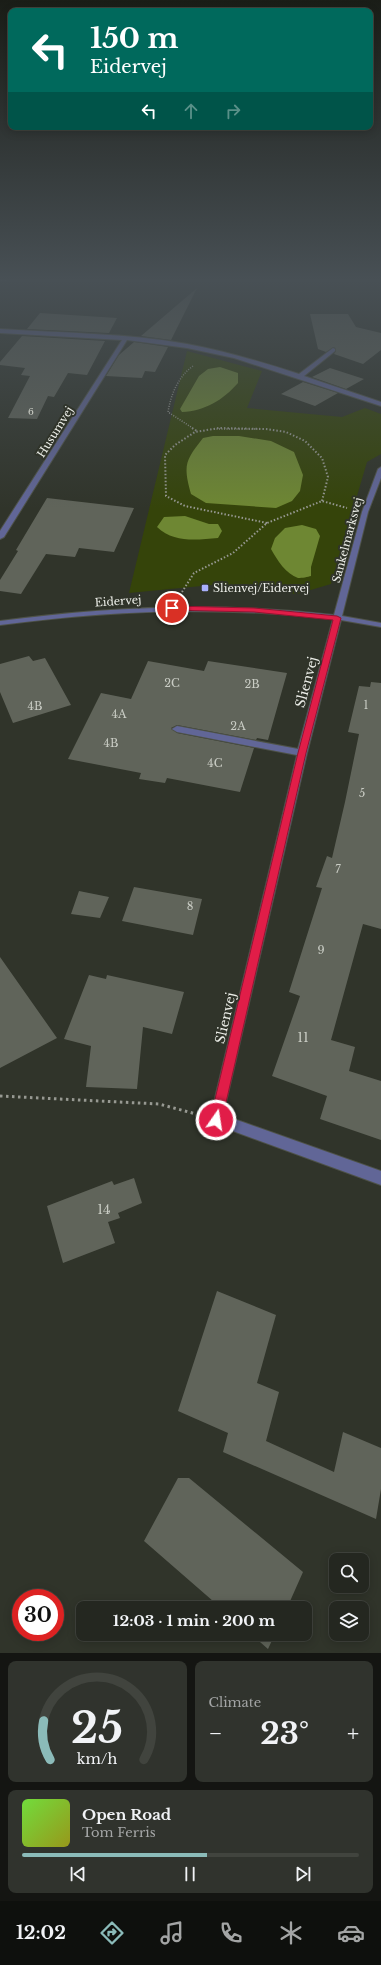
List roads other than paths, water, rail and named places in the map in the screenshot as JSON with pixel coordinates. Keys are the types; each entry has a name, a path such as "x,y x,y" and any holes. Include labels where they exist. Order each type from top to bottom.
{"street":[{"name":"Husumvej","path":"0,537 115,355"},
{"path":"222,355 299,377 381,404"},
{"path":"299,377 327,355"},
{"name":"Sankelmarksvej","path":"337,618 365,512 381,469"},
{"name":"Eidervej","path":"0,623 62,615 172,608 254,610 337,618 381,625"},
{"name":"Slienvej","path":"337,618 302,753 216,1120 381,1178"},
{"path":"176,729 302,753"}],"place":[{"name":"Slienvej/Eidervej","path":"205,588"}]}
